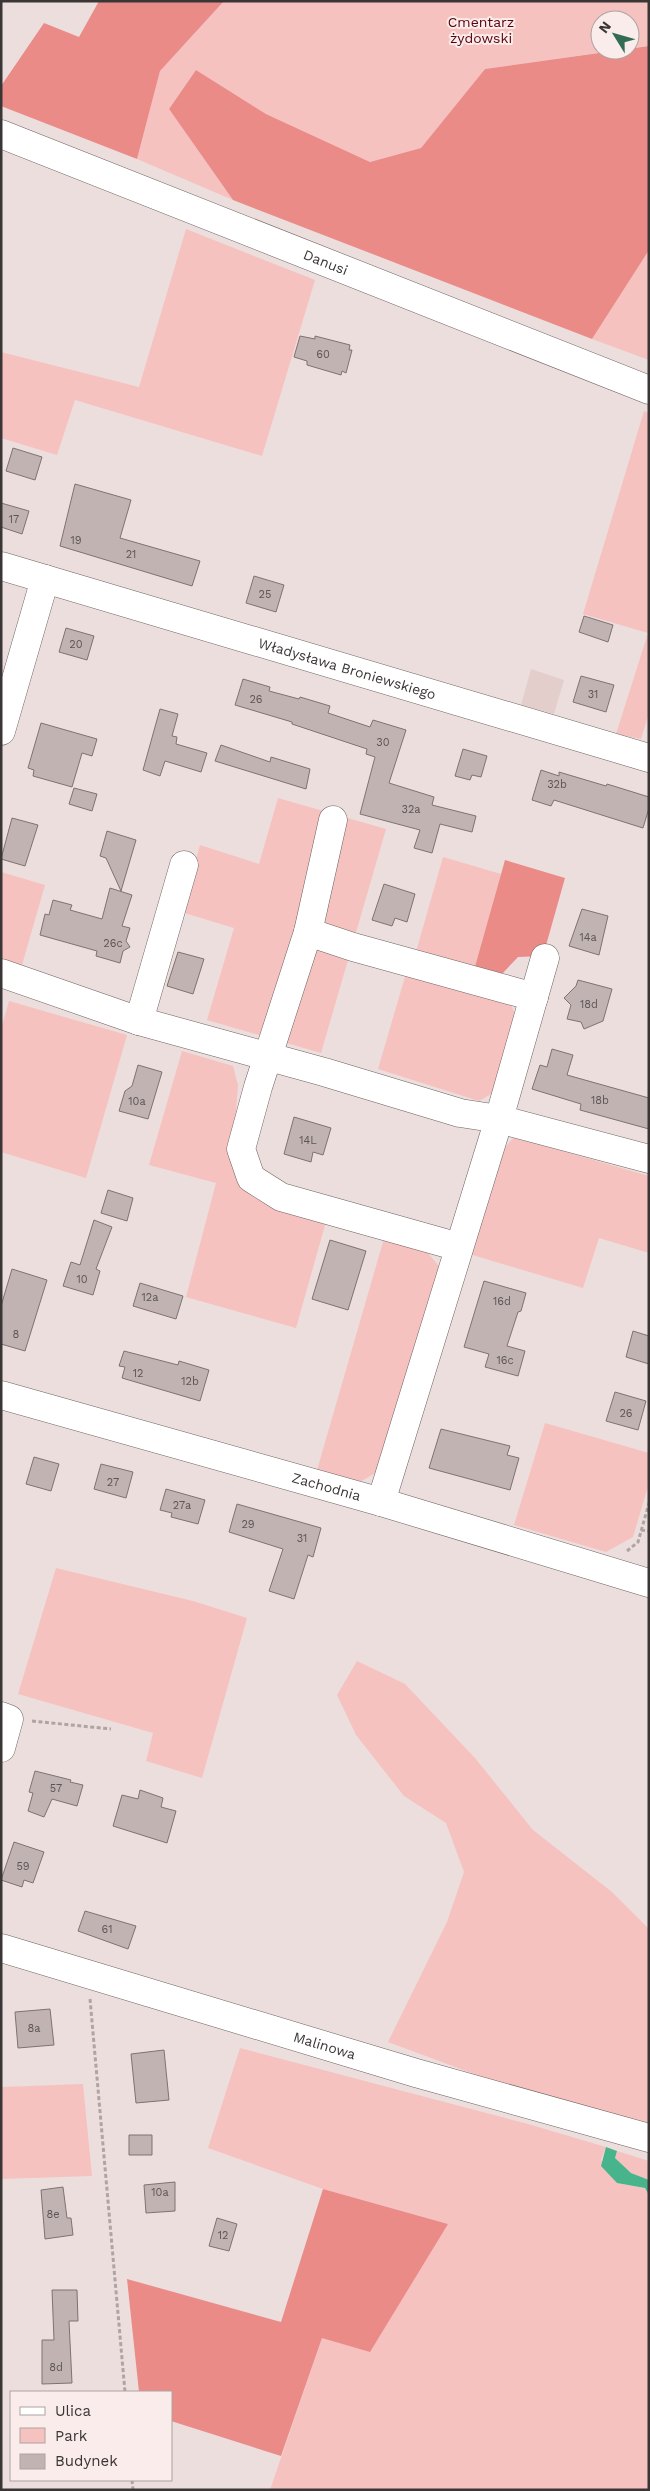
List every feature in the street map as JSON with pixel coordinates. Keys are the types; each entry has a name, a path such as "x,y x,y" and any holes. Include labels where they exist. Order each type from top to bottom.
{"street":[{"name":"Danusi","path":"1,134 649,390"},
{"name":"Władysława Broniewskiego","path":"1,566 649,758"},
{"path":"1,731 45,579"},
{"path":"333,820 308,932 268,1056 241,1149 251,1178 281,1198 459,1247"},
{"path":"139,1021 184,865"},
{"path":"308,932 353,947 534,997"},
{"path":"381,1502 499,1119 545,958"},
{"path":"1,973 139,1021 268,1056 460,1113 499,1119 649,1160"},
{"name":"Zachodnia","path":"1,1395 648,1579"},
{"path":"1,1748 5,1717"},
{"name":"Malinowa","path":"1,1948 416,2073 649,2138"}],"path":[{"path":"642,1530 649,1531"},
{"path":"5,1717 111,1729"},
{"path":"88,1975 124,2391"}],"shaded area":[{"path":"99,1 224,1 160,71 137,159 1,106 1,86 44,23 79,37"},
{"path":"649,46 649,250 592,339 233,200 169,109 196,70 266,114 370,162 421,148 485,69 590,54 590,60 640,60 640,47"},
{"path":"531,669 564,680 554,714 521,705"},
{"path":"505,860 565,878 543,956 518,957 501,975 474,970"},
{"path":"606,2147 617,2151 615,2158 631,2173 649,2180 649,2195 645,2188 617,2183 601,2166"},
{"path":"323,2189 448,2224 370,2352 322,2338 281,2456 172,2421 172,2391 139,2391 127,2279 281,2322"}],"green space":[{"name":"Cmentarz żydowski","path":"224,1 649,1 649,46 640,47 640,10 590,10 590,54 485,69 421,148 370,162 266,114 196,70 169,109 233,200 137,159 160,71"},
{"path":"186,229 315,280 262,456 75,400 57,455 1,438 1,352 139,387"},
{"path":"649,250 649,360 592,339"},
{"path":"644,411 649,413 649,713 641,739 616,734 648,633 583,614"},
{"path":"278,798 386,829 321,1053 207,1020 234,928 181,912 200,845 259,864"},
{"path":"443,857 501,874 474,970 416,952"},
{"path":"1,872 45,885 22,965 1,960"},
{"path":"407,970 509,1000 516,1016 493,1093 479,1101 378,1069"},
{"path":"9,1001 127,1035 86,1178 1,1152 1,1029"},
{"path":"182,1051 233,1066 238,1085 232,1161 327,1218 296,1328 186,1297 216,1183 149,1165"},
{"path":"514,1137 649,1176 649,1253 599,1238 583,1288 466,1253 495,1159"},
{"path":"385,1235 421,1245 439,1266 377,1472 360,1482 317,1470"},
{"path":"545,1423 649,1453 649,1483 633,1537 606,1552 514,1525"},
{"path":"56,1568 193,1601 247,1618 202,1778 146,1761 153,1733 18,1694"},
{"path":"357,1661 405,1684 475,1758 533,1830 612,1892 649,1929 649,2125 501,2084 388,2042 447,1922 464,1872 446,1823 404,1796 356,1735 337,1695"},
{"path":"240,2048 528,2124 606,2147 601,2160 617,2183 645,2188 649,2195 649,2490 270,2490 322,2338 448,2224 323,2189 208,2148"},
{"path":"83,2084 92,2176 1,2179 1,2087"},
{"path":"617,2151 649,2161 649,2180 631,2173 615,2158"}],"building":[{"path":"300,336 315,339 315,336 350,345 349,350 352,350 346,373 342,371 341,375 307,365 307,361 294,357"},
{"path":"13,448 42,457 35,480 6,471"},
{"path":"75,484 131,500 120,538 200,561 192,586 60,546"},
{"path":"1,503 29,511 22,534 1,527"},
{"path":"254,576 284,585 276,612 246,603"},
{"path":"584,616 613,625 608,642 579,632"},
{"path":"66,628 94,636 87,660 59,652"},
{"path":"581,676 614,685 606,712 573,702"},
{"path":"243,679 270,687 269,691 299,699 300,697 330,706 328,713 370,727 373,720 406,730 389,783 434,797 432,805 476,816 472,832 440,824 432,853 414,848 420,830 360,814 375,757 366,754 367,749 292,724 292,722 235,705"},
{"path":"160,709 178,714 172,736 177,737 176,744 207,753 201,772 165,761 160,776 143,770"},
{"path":"41,723 97,739 92,756 82,753 72,787 33,776 34,770 28,768"},
{"path":"221,745 270,762 271,757 310,769 306,789 215,761"},
{"path":"463,749 487,756 481,777 472,775 470,780 455,776"},
{"path":"541,770 559,776 559,772 606,786 607,784 649,797 649,808 643,828 554,800 551,806 532,800"},
{"path":"74,788 97,794 92,811 69,804"},
{"path":"12,818 38,825 25,866 1,859"},
{"path":"107,831 136,840 121,891 106,858 100,856"},
{"path":"384,884 415,894 407,922 395,918 392,926 372,920"},
{"path":"110,888 132,895 122,926 130,928 126,941 130,947 123,951 120,963 96,956 97,951 40,935 45,914 49,915 53,900 72,905 70,910 102,919"},
{"path":"582,909 608,916 599,955 569,946"},
{"path":"178,952 204,959 193,994 167,986"},
{"path":"578,980 612,989 603,1021 584,1029 581,1022 567,1019 571,1005 564,998 576,986"},
{"path":"552,1049 573,1055 567,1075 649,1098 649,1129 580,1110 581,1104 532,1089 540,1065 547,1067"},
{"path":"138,1065 162,1072 148,1119 119,1111 125,1091 132,1086"},
{"path":"294,1117 331,1128 323,1155 313,1152 311,1162 284,1154"},
{"path":"108,1190 133,1198 127,1221 101,1213"},
{"path":"94,1220 112,1227 96,1269 100,1271 93,1295 63,1286 71,1262 80,1265"},
{"path":"330,1240 366,1251 348,1310 312,1299"},
{"path":"12,1269 47,1280 25,1351 1,1344 1,1306"},
{"path":"484,1281 526,1293 507,1346 525,1351 518,1376 485,1367 489,1354 464,1347"},
{"path":"140,1283 183,1296 176,1319 133,1306"},
{"path":"633,1331 649,1336 649,1364 626,1357"},
{"path":"124,1351 178,1365 179,1361 209,1370 200,1401 122,1378 125,1367 119,1366"},
{"path":"615,1392 646,1401 638,1430 606,1421"},
{"path":"441,1429 510,1446 507,1455 519,1458 510,1490 429,1468"},
{"path":"34,1457 59,1464 51,1491 26,1484"},
{"path":"101,1464 133,1472 126,1498 94,1489"},
{"path":"166,1489 205,1500 198,1524 171,1517 172,1513 160,1510"},
{"path":"237,1504 321,1528 313,1557 308,1555 294,1599 269,1591 283,1549 229,1532"},
{"path":"35,1771 83,1785 77,1806 52,1799 44,1817 28,1811 33,1793 29,1792"},
{"path":"140,1790 163,1798 161,1807 176,1811 167,1843 113,1826 122,1795 138,1799"},
{"path":"14,1842 44,1852 33,1883 24,1880 22,1887 1,1880"},
{"path":"85,1911 136,1926 128,1949 78,1931"},
{"path":"50,2009 54,2045 18,2048 15,2012"},
{"path":"164,2050 169,2100 136,2103 131,2054"},
{"path":"129,2135 152,2135 152,2155 129,2155"},
{"path":"175,2182 175,2211 146,2213 144,2185"},
{"path":"63,2187 67,2218 71,2218 73,2235 45,2239 41,2190"},
{"path":"217,2218 237,2224 229,2251 209,2246"},
{"path":"52,2290 77,2290 78,2321 69,2321 72,2383 42,2384 42,2340 54,2340"}]}
